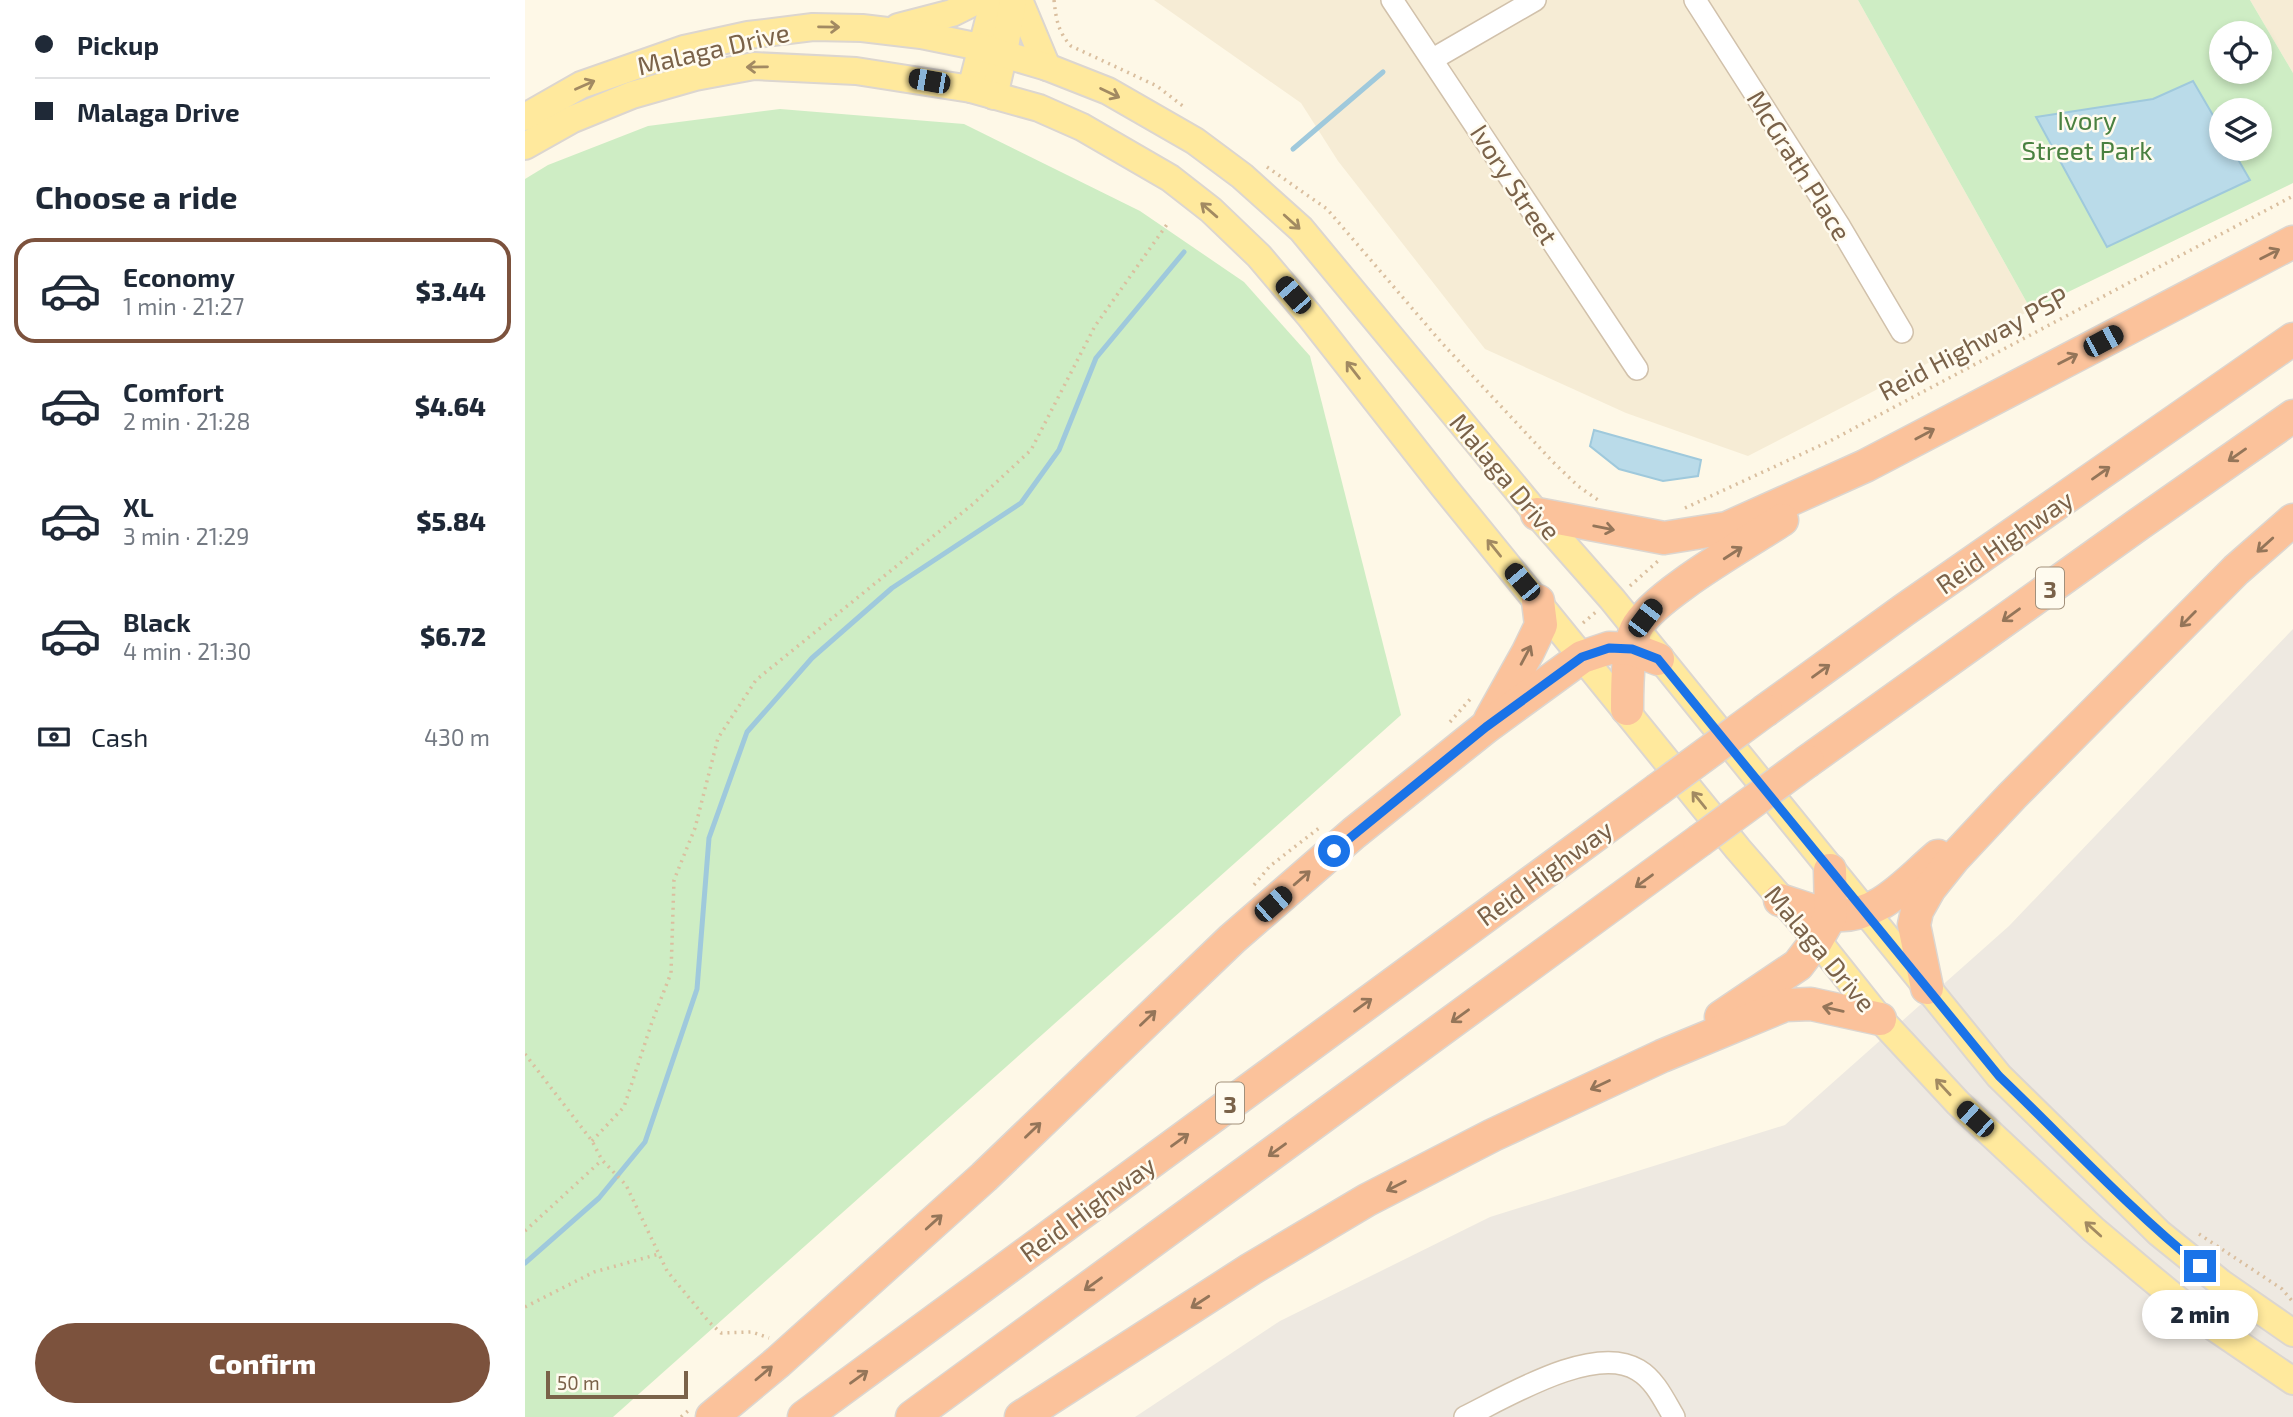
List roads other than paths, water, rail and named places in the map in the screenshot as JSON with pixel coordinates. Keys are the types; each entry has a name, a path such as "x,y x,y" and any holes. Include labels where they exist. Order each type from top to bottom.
{"highway":[{"path":"1537,514 1664,538 1727,528 1865,466 2293,242"},
{"name":"Reid Highway","path":"804,1417 1904,610 2293,339"},
{"name":"3","path":"912,1417 1808,761 2293,416"},
{"path":"1627,709 1627,673 1642,646 1653,606 1865,466"},
{"path":"1927,988 1914,925 1917,911 1930,888 2012,796 2237,570 2293,520"},
{"path":"1486,727 1541,625 1538,601"},
{"path":"712,1417 778,1362 984,1177 1232,939 1354,833 1486,727 1574,647 1642,646"},
{"path":"1824,928 1866,913 1894,895 2012,796"},
{"path":"1661,1056 1798,965 1824,928 1830,870"},
{"path":"1780,900 1824,928"},
{"path":"1021,1417 1251,1269 1367,1200 1493,1135 1661,1056 1785,1005 1811,1004 1880,1019"}],"main road":[{"path":"886,31 952,13 978,0"},
{"path":"992,50 993,0"},
{"path":"982,92 992,50 1013,0"},
{"path":"1019,0 1047,67"},
{"name":"Malaga Drive","path":"525,117 581,85 684,49 748,35 813,27 921,35 992,50 1047,67 1108,91 1195,141 1242,176 1301,229 1537,514 1612,599 1642,646 1999,1076 2159,1233 2221,1283 2293,1333"},
{"name":"Malaga Drive","path":"525,146 573,119 632,95 695,76 754,66 856,71 982,92 1039,108 1082,127 1170,178 1220,219 1259,256 1310,315 1444,487 1780,900"},
{"name":"Malaga Drive","path":"1824,928 1880,1019 1958,1104 2094,1230 2196,1315 2293,1381"}],"street":[{"name":"Ivory Street","path":"1392,0 1637,369"},
{"path":"1433,59 1535,0"},
{"name":"McGrath Place","path":"1695,0 1840,227 1902,332"},
{"path":"1465,1417 1563,1371 1592,1364 1617,1363 1637,1369 1653,1383 1674,1417"}],"water":[{"path":"2193,81 2209,108 2209,161 2239,161 2250,180 2107,247 2036,117 2153,99"},
{"path":"1594,430 1701,460 1698,476 1663,481 1619,469 1590,446"}],"waterway":[{"path":"1293,149 1383,72"},
{"path":"525,1263 599,1198 645,1142 697,989 709,838 747,732 812,658 892,588 1021,503 1059,450 1096,358 1184,252"}],"park label":[{"name":"Ivory Street Park","path":"2087,134"}]}
